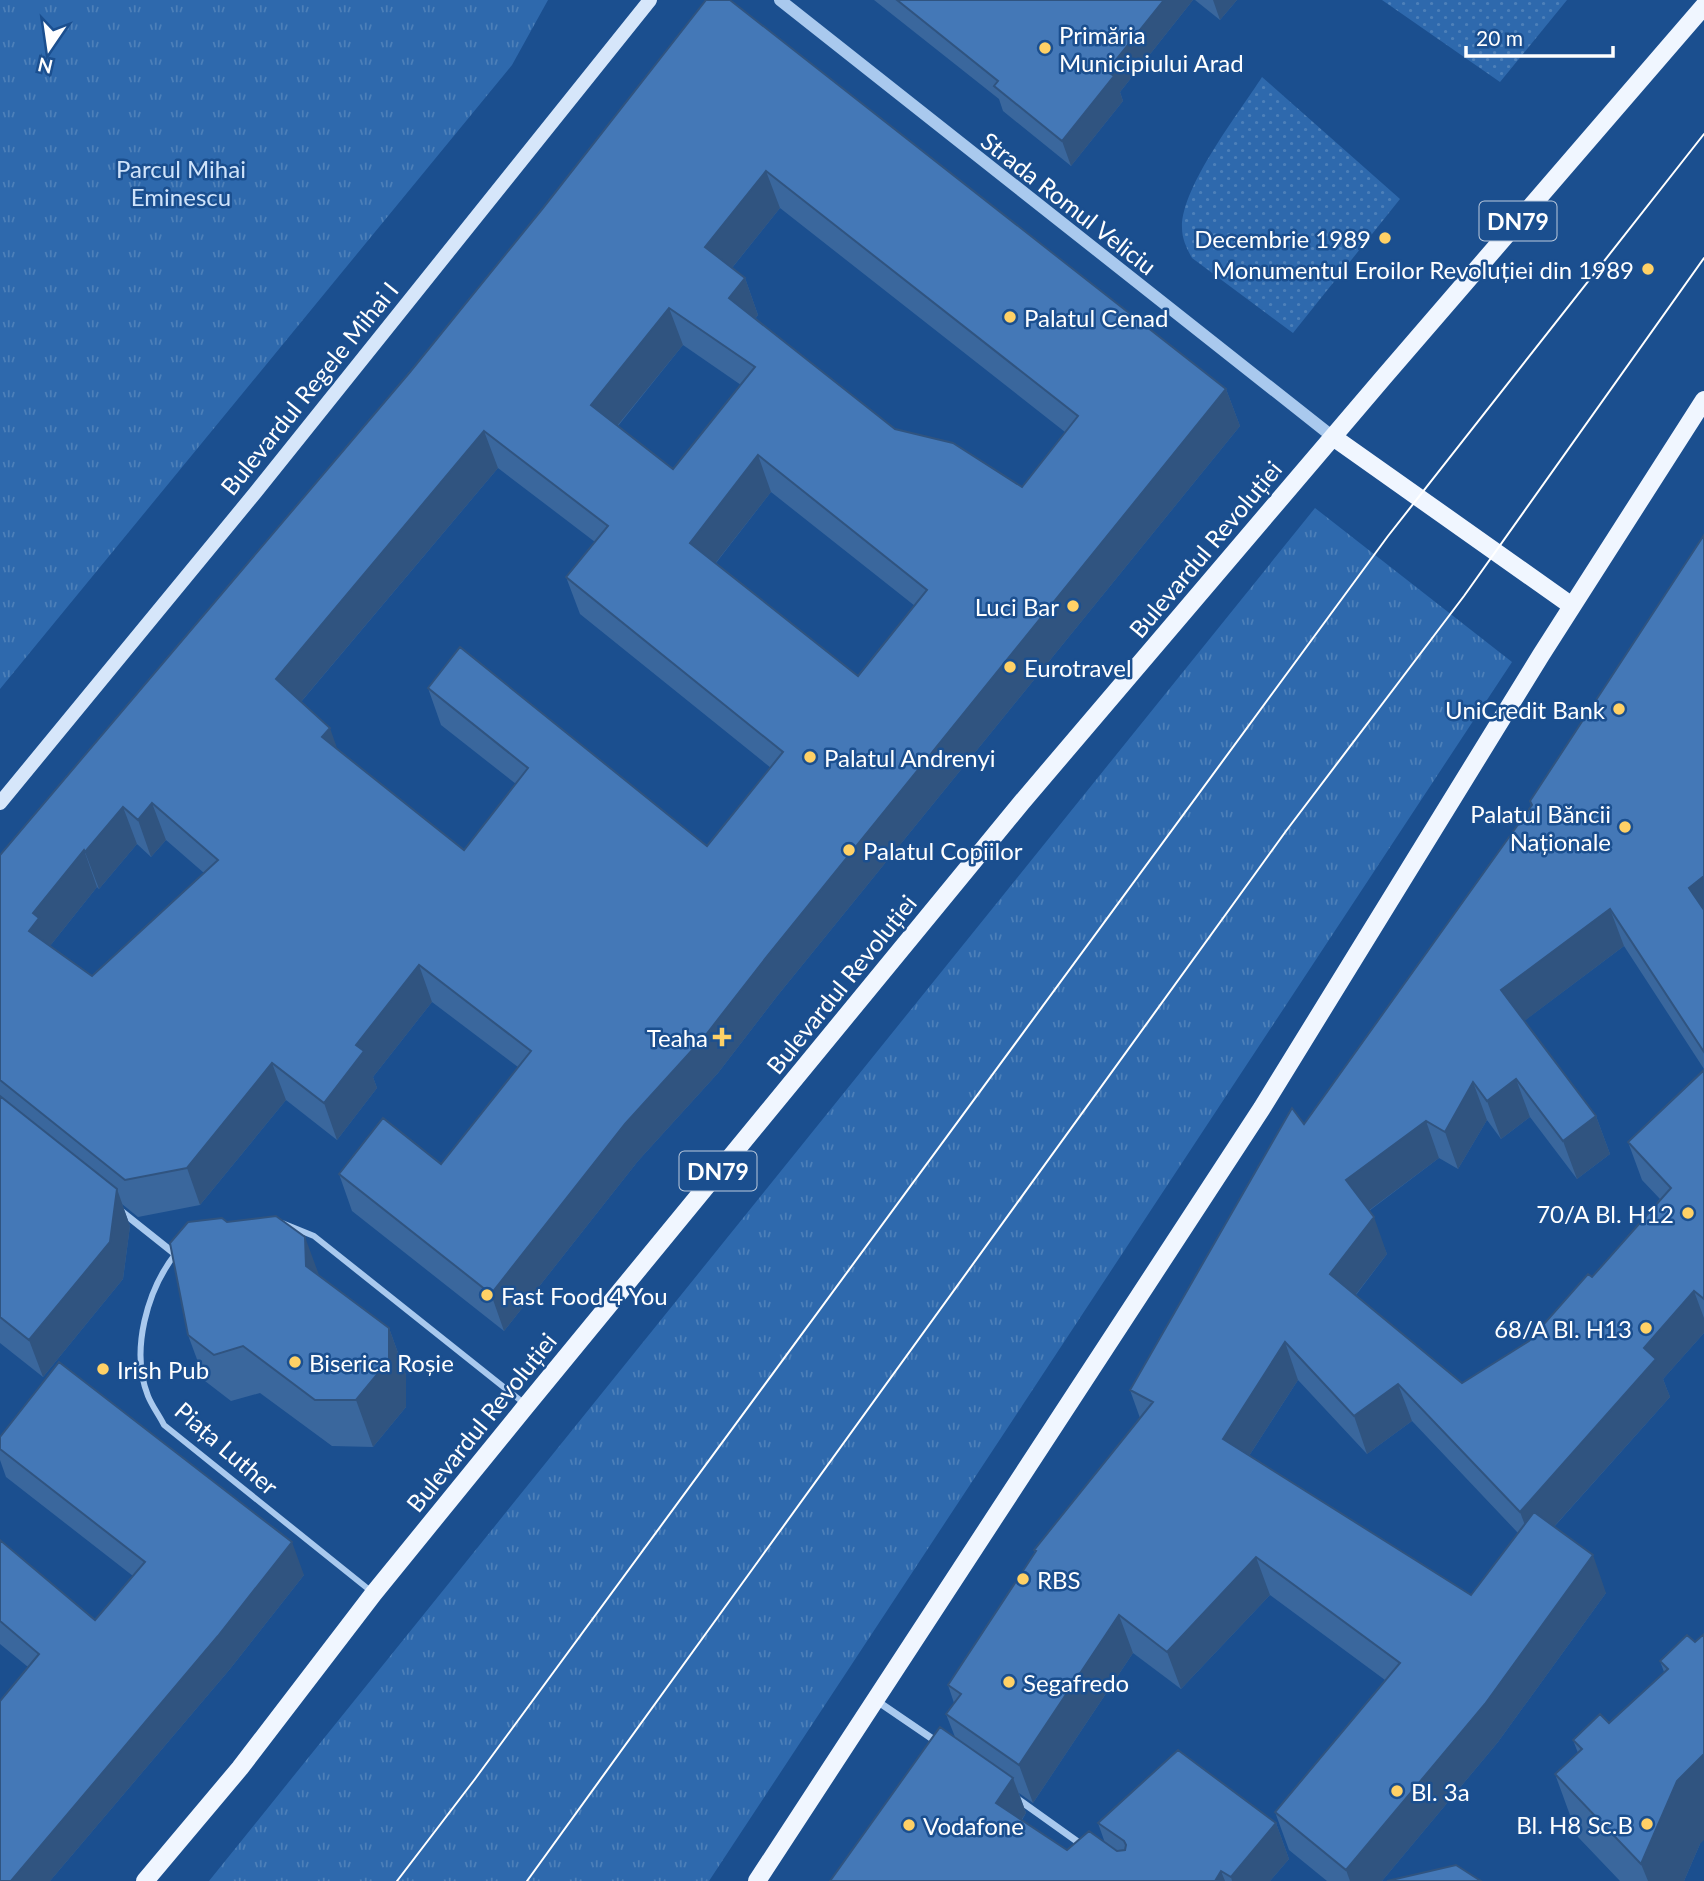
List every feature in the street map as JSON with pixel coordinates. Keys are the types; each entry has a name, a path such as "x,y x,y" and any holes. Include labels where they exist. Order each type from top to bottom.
{"main road":[{"name":"Bulevardul Regele Mihai I","path":"0,803 263,482 650,0"},
{"name":"Bulevardul Revoluției","path":"145,1881 240,1768 374,1593 1013,812 1704,6"},
{"path":"757,1881 1262,1108 1572,606 1704,400"},
{"path":"1333,437 1572,606"}],"street":[{"name":"Strada Romul Veliciu","path":"780,0 1333,437"},
{"path":"113,1205 175,1254"},
{"path":"278,1222 290,1224 314,1236 526,1406"},
{"name":"Piața Luther","path":"181,1248 161,1273 146,1310 142,1366 148,1396 164,1424 374,1593"},
{"path":"877,1701 951,1752"},
{"path":"1008,1792 1087,1849"}],"green space":[{"name":"Parcul Mihai Eminescu","path":"0,0 548,0 512,65 0,689"},
{"path":"1382,0 1567,0 1500,82"},
{"path":"1262,77 1400,199 1293,333 1192,258 1182,232 1184,211 1201,172"},
{"path":"1315,508 1512,662 709,1881 209,1881"}],"building":[{"path":"706,0 730,0 1226,389 705,1036 625,1124 491,1294 339,1174 383,1118 441,1164 531,1051 419,965 356,1045 364,1051 324,1103 272,1063 187,1168 125,1180 0,1080 0,855 410,372","holes":["766,171 1078,416 1022,487 953,443 895,429 729,298 745,278 705,247","669,308 755,367 673,469 591,405","484,431 608,526 566,577 783,752 707,846 460,647 428,688 528,768 464,850 322,737 330,728 276,679","758,455 927,590 858,676 690,543","152,803 218,860 92,976 29,931 39,918 33,913 123,807 138,820"]},
{"name":"Primăria Municipiului Arad","path":"897,0 1164,0 1107,71 1114,76 1062,141 994,86 998,81"},
{"path":"1704,535 1704,876 1689,888 1704,910 1704,1052 1610,909 1501,990 1596,1116 1563,1141 1516,1079 1487,1101 1473,1082 1445,1132 1426,1121 1346,1180 1374,1217 1330,1274 1462,1383 1529,1341 1588,1274 1592,1277 1671,1188 1628,1142 1704,1070 1704,1299 1694,1291 1644,1348 1656,1359 1520,1512 1398,1384 1354,1416 1285,1342 1223,1439 1471,1595 1534,1512 1593,1555 1485,1704 1346,1870 1275,1812 1400,1663 1256,1557 1167,1652 1119,1615 1019,1765 946,1714 961,1694 948,1685 1036,1551 1034,1550 1153,1402 1130,1390 1292,1108 1304,1124 1532,805 1530,801"},
{"path":"0,1096 117,1189 110,1242 29,1340 0,1317"},
{"name":"Biserica Roșie","path":"276,1216 305,1237 306,1266 389,1328 389,1360 356,1400 315,1400 243,1346 214,1355 188,1335 170,1243 188,1222 222,1218 227,1222"},
{"path":"59,1362 292,1542 218,1636 11,1881 0,1881 0,1701 39,1654 0,1621 0,1540 95,1620 145,1562 0,1449 0,1437"},
{"path":"1704,1634 1704,1754 1677,1781 1641,1864 1555,1774 1582,1749 1573,1740 1600,1714 1609,1723 1668,1669 1660,1661 1687,1635 1695,1642"},
{"path":"940,1727 1013,1778 996,1803 1067,1850 1089,1831 1117,1851 1125,1850 1124,1841 1098,1823 1178,1750 1276,1823 1231,1877 1221,1871 1215,1881 830,1881"},
{"path":"1456,1865 1481,1881 1387,1881"}],"tram line":[{"path":"397,1881 475,1779 1388,536 1704,134"},
{"path":"527,1881 1286,831 1464,596 1704,258"}],"place":[{"name":"Primăria Municipiului Arad","path":"1045,48"},
{"name":"Decembrie 1989","path":"1385,238"},
{"name":"Monumentul Eroilor Revoluției din 1989","path":"1648,269"},
{"name":"Palatul Cenad","path":"1010,317"},
{"name":"Luci Bar","path":"1073,606"},
{"name":"Eurotravel","path":"1010,667"},
{"name":"UniCredit Bank","path":"1619,709"},
{"name":"Palatul Andrenyi","path":"810,757"},
{"name":"Palatul Băncii Naționale","path":"1625,827"},
{"name":"Palatul Copiilor","path":"849,850"},
{"name":"Teaha","path":"722,1037"},
{"name":"70/A Bl. H12","path":"1688,1213"},
{"name":"Fast Food 4 You","path":"487,1295"},
{"name":"68/A Bl. H13","path":"1646,1328"},
{"name":"Biserica Roșie","path":"295,1362"},
{"name":"Irish Pub","path":"103,1369"},
{"name":"RBS","path":"1023,1579"},
{"name":"Segafredo","path":"1009,1682"},
{"name":"Bl. 3a","path":"1397,1791"},
{"name":"Bl. H8 Sc.B","path":"1647,1824"},
{"name":"Vodafone","path":"909,1825"}]}
